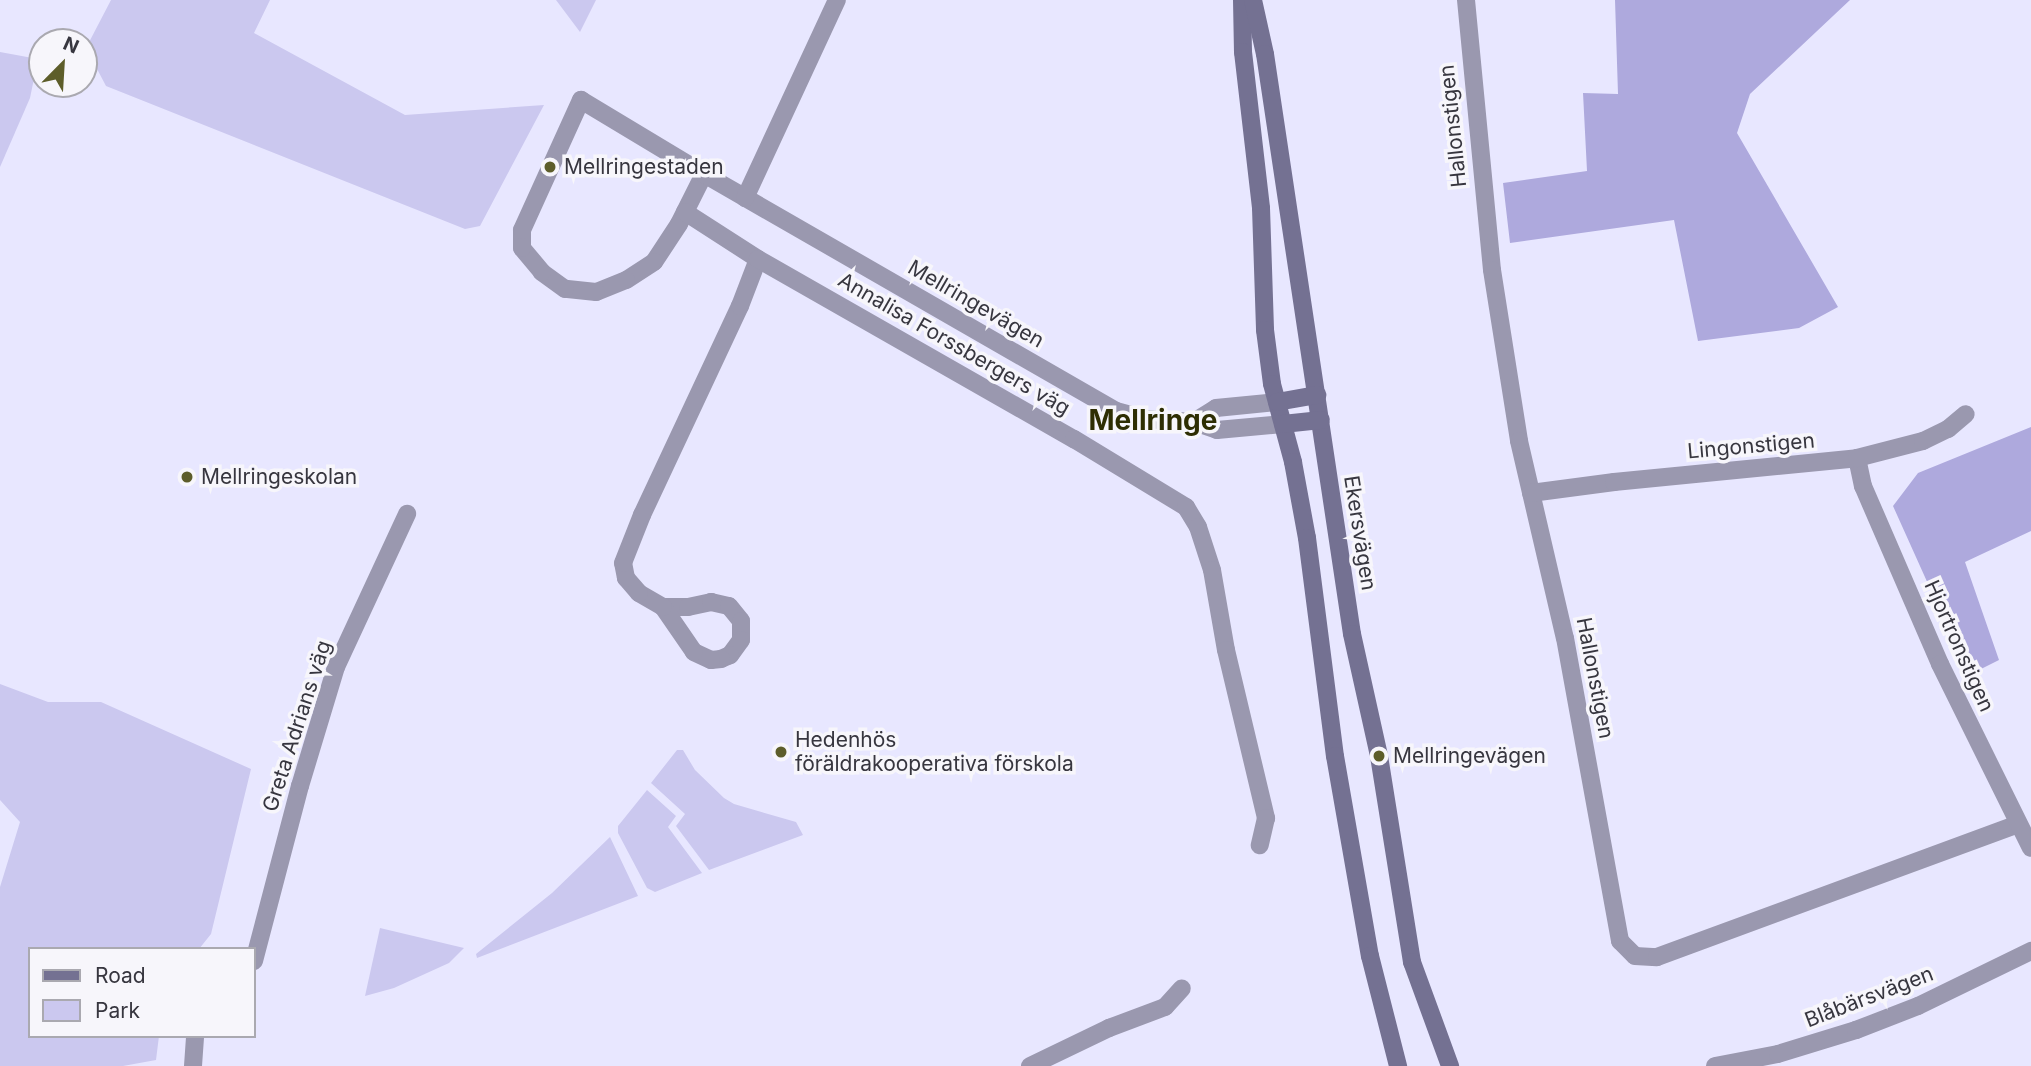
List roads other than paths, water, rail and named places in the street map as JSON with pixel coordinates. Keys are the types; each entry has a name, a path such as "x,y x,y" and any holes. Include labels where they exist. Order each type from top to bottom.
{"main road":[{"path":"1242,0 1243,52 1261,208 1265,330 1277,402 1307,538 1347,833 1370,956 1398,1066"},
{"name":"Ekersvägen","path":"1253,0 1265,54 1352,634 1379,756 1412,962 1451,1066"},
{"path":"1277,402 1317,395"},
{"path":"1283,424 1321,420"}],"street":[{"path":"744,198 837,0"},
{"name":"Hallonstigen","path":"1466,0 1492,270 1519,441 1565,638 1620,941 1635,956 1657,957 2018,824"},
{"name":"Mellringevägen","path":"704,174 685,212 654,262 626,280 596,292 565,289 541,272 523,248 522,230 581,100 744,198 1116,411 1146,419 1194,422 1217,430 1283,424"},
{"name":"Annalisa Forssbergers väg","path":"685,212 758,259 1074,439 1186,508 1198,527 1212,570 1226,650 1266,818 1260,845"},
{"path":"663,607 639,593 626,578 624,563 642,515 740,306 758,259"},
{"name":"Mellringevägen","path":"1194,422 1216,408 1277,402"},
{"name":"Lingonstigen","path":"1531,493 1857,458 1923,441 1948,429 1966,414"},
{"name":"Hjortronstigen","path":"1857,458 1863,486 1940,664 2031,848"},
{"name":"Greta Adrians väg","path":"256,953 300,786 336,667 407,514"},
{"name":"Blåbärsvägen","path":"1715,1066 1778,1054 1856,1030 1918,1006 2031,951"},
{"path":"1030,1066 1109,1028 1165,1007 1182,988"},
{"path":"193,1066 195,1038"}],"place":[{"name":"Mellringestaden","path":"550,167"},
{"name":"Mellringeskolan","path":"187,477"},
{"name":"Hedenhös föräldrakooperativa förskola","path":"781,752"},
{"name":"Mellringevägen","path":"1379,756"}],"district":[{"name":"Mellringe","path":"1153,420"}]}
